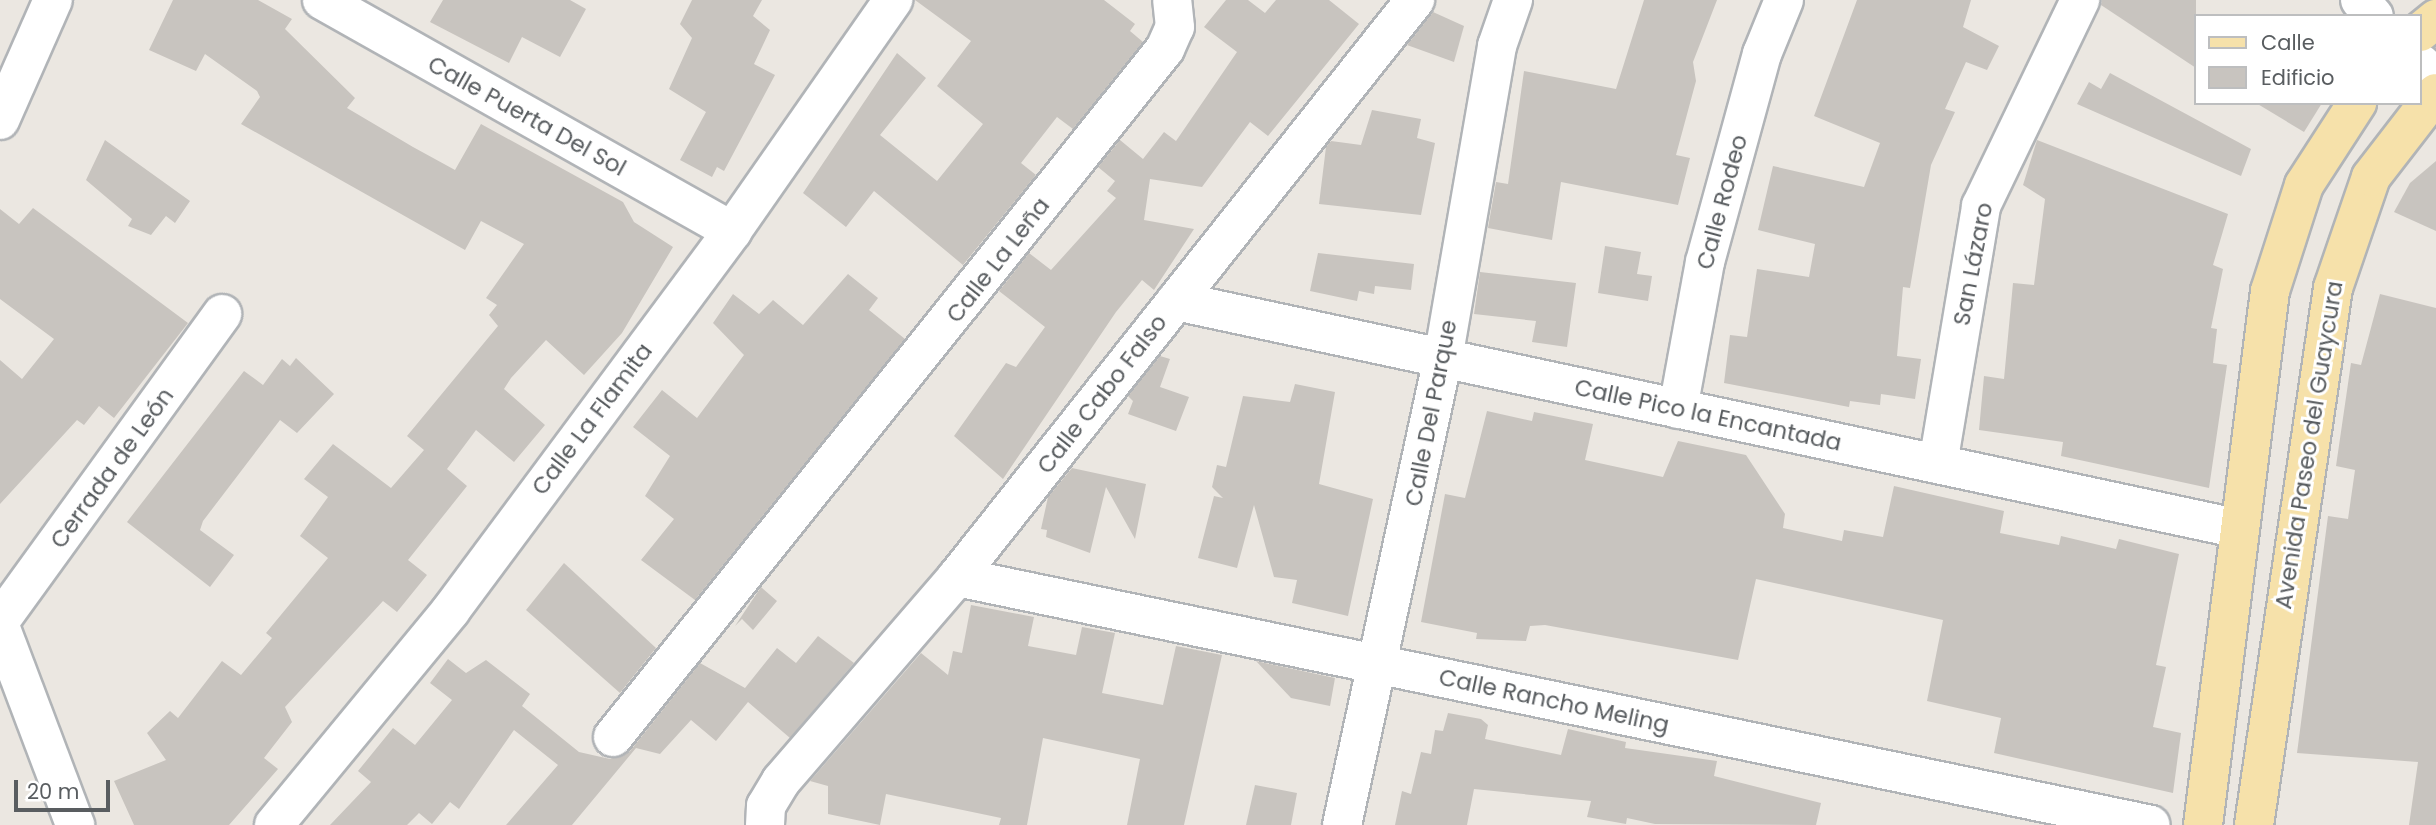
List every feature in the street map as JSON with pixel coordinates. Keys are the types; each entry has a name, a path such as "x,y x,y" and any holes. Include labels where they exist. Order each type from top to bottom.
{"main road":[{"path":"2422,30 2436,19"},
{"name":"Avenida Paseo del Guaycura","path":"2254,825 2333,288 2371,177 2436,93"},
{"path":"2203,825 2270,291 2285,233 2304,185 2356,105"}],"street":[{"path":"0,120 53,0"},
{"name":"Calle Puerta Del Sol","path":"322,0 732,232"},
{"name":"Calle La Flamita","path":"274,825 451,610 732,232 892,0"},
{"name":"Calle La Leña","path":"613,737 800,512 1165,49 1175,27 1172,0"},
{"name":"Calle Cabo Falso","path":"765,825 766,806 781,780 957,577 1415,0"},
{"name":"Calle Del Parque","path":"1342,825 1380,665 1443,359 1497,46 1513,0"},
{"name":"Calle Rodeo","path":"1678,409 1704,262 1762,54 1784,0"},
{"name":"San Lázaro","path":"1938,464 1981,206 2080,0"},
{"path":"2360,0 2372,14"},
{"path":"2422,65 2436,78"},
{"name":"Calle Pico la Encantada","path":"1176,302 2240,528"},
{"name":"Cerrada de León","path":"0,623 222,314"},
{"name":"Calle Rancho Meling","path":"957,577 2151,825"},
{"path":"0,623 75,825"}],"building":[{"path":"173,0 258,0 292,19 285,29 355,98 347,108 455,170 481,124 623,202 634,222 673,247 622,333 584,375 546,340 511,378 504,389 545,425 514,462 476,430 447,469 467,486 408,560 427,575 397,612 383,601 285,707 292,722 264,758 278,769 229,825 134,825 114,781 166,760 147,733 170,711 178,718 222,661 241,675 272,638 266,633 328,558 300,536 328,497 304,479 333,444 391,488 424,450 407,436 498,326 489,315 497,305 486,298 524,244 481,221 465,250 241,124 260,97 257,91 205,54 196,71 149,50"},
{"path":"443,0 570,0 586,9 560,57 522,37 509,63 430,22"},
{"path":"692,0 762,0 753,16 770,30 754,64 775,75 724,171 717,167 712,177 680,160 706,112 669,89 692,38 680,24"},
{"path":"915,0 1104,0 1135,24 1130,31 1143,42 1073,129 1057,117 1021,163 1036,175 963,265 874,191 846,227 803,193 897,53 926,78 880,135 937,181 983,124 937,86 971,41"},
{"path":"1226,0 1248,0 1265,13 1276,0 1329,0 1359,24 1268,136 1250,122 1202,187 1150,179 1144,220 1194,229 1154,290 1142,280 1116,312 1003,479 954,436 1006,363 1016,367 1045,327 999,291 1029,253 1051,270 1116,198 1107,191 1115,181 1098,167 1120,140 1143,159 1164,132 1176,141 1237,52 1204,27"},
{"path":"1644,0 1717,0 1693,62 1696,81 1676,155 1690,158 1678,205 1561,182 1552,240 1488,228 1496,182 1508,184 1524,71 1616,89"},
{"path":"1857,0 1971,0 1963,27 1999,46 1987,70 1966,62 1945,109 1955,112 1931,165 1910,288 1903,287 1897,356 1921,359 1915,399 1881,394 1880,405 1850,401 1849,407 1724,383 1730,335 1747,337 1757,269 1809,277 1815,244 1758,230 1773,166 1864,187 1880,143 1814,116"},
{"path":"2102,0 2196,0 2194,67 2101,5"},
{"path":"1433,12 1464,26 1454,62 1407,45"},
{"path":"2110,73 2251,149 2241,176 2077,104 2089,82 2101,89"},
{"path":"2259,105 2321,105 2304,132"},
{"path":"1372,110 1421,119 1417,138 1435,143 1421,215 1319,204 1326,147 1331,141 1361,145"},
{"path":"105,140 190,201 175,223 166,216 151,235 128,226 132,219 86,180"},
{"path":"2037,140 2228,214 2213,265 2223,269 2211,328 2217,329 2213,363 2227,365 2209,488 2061,456 2063,442 1979,430 1984,376 2004,379 2013,283 2034,285 2045,199 2023,185"},
{"path":"2436,161 2436,231 2394,212 2410,183"},
{"path":"33,208 188,323 114,418 99,406 84,425 77,420 0,504 0,360 22,379 54,339 0,299 0,209 19,224"},
{"path":"1605,246 1641,252 1637,274 1652,276 1648,301 1598,293"},
{"path":"1318,253 1414,264 1411,290 1375,286 1374,294 1359,291 1357,301 1310,291"},
{"path":"1480,272 1576,283 1567,347 1532,342 1536,321 1474,314"},
{"path":"848,274 878,298 869,310 905,339 695,600 641,560 674,519 645,496 670,456 633,427 662,390 697,418 744,355 713,323 733,294 759,314 773,300 803,325"},
{"path":"2380,294 2436,308 2436,825 2409,825 2418,762 2297,753 2328,516 2348,519 2355,470 2336,466 2351,363 2361,365"},
{"path":"1160,356 1170,359 1160,387 1189,397 1176,431 1128,414 1133,401 1128,396"},
{"path":"296,358 334,394 297,433 280,420 203,521 200,530 234,555 210,587 127,522 244,371 263,385 282,359 290,366"},
{"path":"1295,384 1335,392 1319,484 1373,499 1348,616 1292,603 1297,580 1274,577 1254,505 1237,568 1198,558 1214,496 1223,498 1212,487 1217,465 1226,467 1243,396 1290,402"},
{"path":"1487,411 1532,421 1534,412 1593,424 1585,460 1663,477 1678,441 1746,455 1785,514 1783,528 1842,541 1844,530 1883,537 1894,486 2004,511 2000,533 2059,545 2061,536 2116,549 2119,539 2179,554 2156,665 2166,667 2153,727 2181,733 2173,793 1994,753 2001,718 1927,701 1943,620 1756,579 1738,660 1545,625 1530,626 1526,641 1476,639 1477,633 1421,622 1445,494 1465,498"},
{"path":"1072,468 1146,484 1135,539 1106,487 1090,553 1046,537 1047,530 1041,529 1048,497"},
{"path":"564,563 656,648 620,693 526,610"},
{"path":"761,587 777,601 753,630 742,619 735,626"},
{"path":"971,605 1034,617 1028,646 1076,655 1082,627 1115,633 1102,693 1163,705 1176,646 1222,655 1184,825 1127,825 1140,759 1043,738 1027,825 999,825 1001,818 886,794 880,825 828,814 828,786 810,781 921,653 948,675 953,651 962,653"},
{"path":"818,636 854,663 790,738 748,702 716,741 691,720 660,754 636,748 572,825 506,825 558,765 514,730 459,809 450,802 432,824 419,813 407,825 330,825 371,782 358,771 393,728 415,745 452,700 430,683 448,659 466,673 486,660 530,694 522,706 579,752 610,759 630,751 700,663 745,688 777,648 796,663"},
{"path":"1256,661 1335,678 1330,706 1291,698"},
{"path":"1448,713 1481,719 1488,725 1485,739 1561,755 1568,729 1626,742 1625,748 1717,761 1714,776 1821,803 1816,825 1655,824 1627,818 1626,824 1587,817 1591,801 1474,789 1467,825 1395,825 1402,791 1411,794 1421,752 1431,754 1435,730 1443,731"},
{"path":"1255,785 1297,793 1291,825 1246,825"}]}
